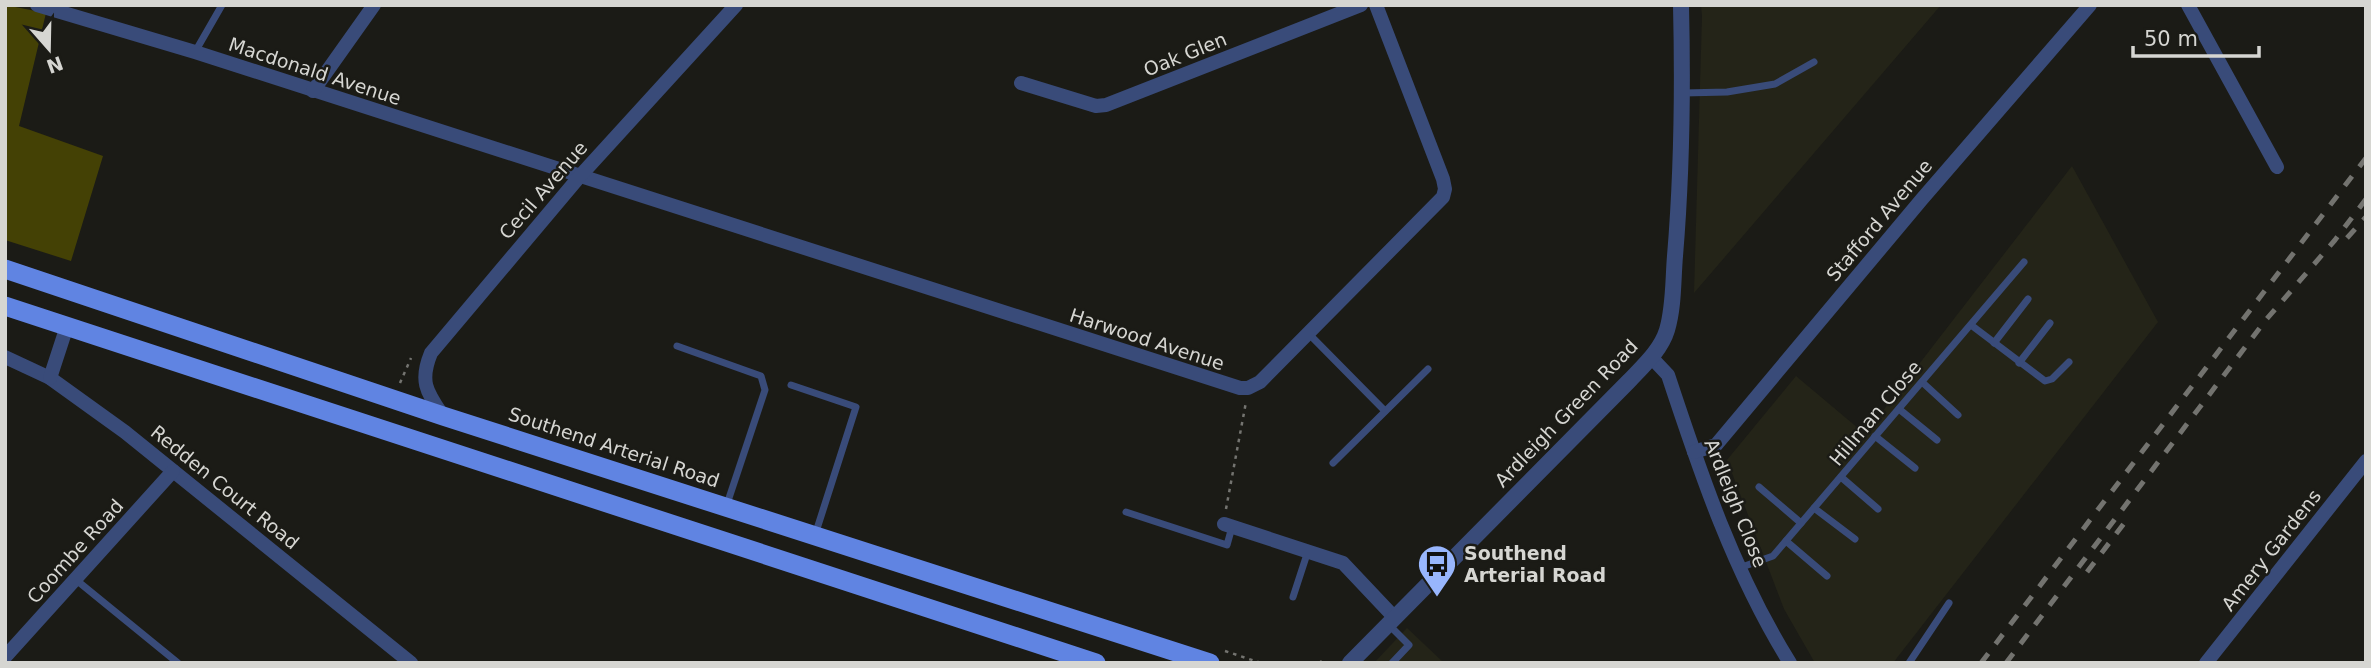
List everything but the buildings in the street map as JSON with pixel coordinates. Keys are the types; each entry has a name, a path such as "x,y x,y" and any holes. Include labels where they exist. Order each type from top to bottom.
{"highway":[{"name":"Southend Arterial Road","path":"5,269 443,416 815,535 1187,659 1210,663"},
{"path":"5,306 1096,663"}],"street":[{"name":"Macdonald Avenue","path":"37,5 195,52 580,176"},
{"path":"313,92 374,5"},
{"name":"Cecil Avenue","path":"443,416 427,392 424,370 430,353 580,176 736,5"},
{"name":"Oak Glen","path":"1021,83 1096,106 1107,106 1361,5"},
{"path":"1248,388 1260,383 1438,204 1445,189 1376,5"},
{"name":"Ardleigh Green Road","path":"1350,663 1651,357 1667,331 1680,174 1683,93 1681,5"},
{"name":"Stafford Avenue","path":"1693,452 1716,445 1912,209 2090,5"},
{"path":"2188,5 2277,167"},
{"name":"Harwood Avenue","path":"580,176 1230,386 1248,388"},
{"path":"50,378 68,326"},
{"name":"Redden Court Road","path":"5,357 50,378 125,432 411,663"},
{"name":"Ardleigh Close","path":"1651,357 1668,375 1718,520 1739,568 1790,663"},
{"name":"Amery Gardens","path":"2206,663 2366,461"},
{"name":"Coombe Road","path":"5,657 173,471"},
{"path":"1228,525 1343,563 1391,621"}],"lane":[{"path":"195,52 222,5"},
{"path":"1683,93 1727,92 1775,84 1814,62"},
{"name":"Hillman Close","path":"1739,568 1773,556 2024,262"},
{"path":"1994,342 2028,299"},
{"path":"2019,363 2050,323"},
{"path":"1971,325 2045,381 2052,379 2069,362"},
{"path":"1308,333 1385,411"},
{"path":"677,346 761,376 765,390 726,507"},
{"path":"1333,463 1428,369"},
{"path":"1922,382 1958,415"},
{"path":"791,385 856,407 815,535"},
{"path":"1899,409 1937,440"},
{"path":"1875,436 1915,468"},
{"path":"1841,477 1878,509"},
{"path":"1759,487 1801,523"},
{"path":"1814,508 1855,540"},
{"path":"1126,512 1227,545 1228,525"},
{"path":"1786,541 1827,576"},
{"path":"1293,597 1308,551"},
{"path":"75,579 178,663"},
{"path":"1909,663 1949,603"},
{"path":"1391,621 1409,645 1392,663"}],"path":[{"path":"1228,525 1248,388"},
{"path":"1319,663 1323,660"}],"shaded area":[{"path":"5,5 46,13 19,126 103,156 71,261 5,240"},
{"path":"1701,5 1941,5 1694,293 1702,16"},
{"path":"2072,166 2158,322 1893,663 1815,663 1784,609 1727,460 1796,376 1865,434"},
{"path":"1407,628 1444,663 1374,663"}],"railway":[{"path":"1981,663 2366,158"},
{"path":"2006,663 2265,321 2335,240 2366,199"},
{"path":"2347,238 2366,217"},
{"path":"2087,572 2129,517"}],"place":[{"name":"Southend Arterial Road","path":"1437,598"}]}
